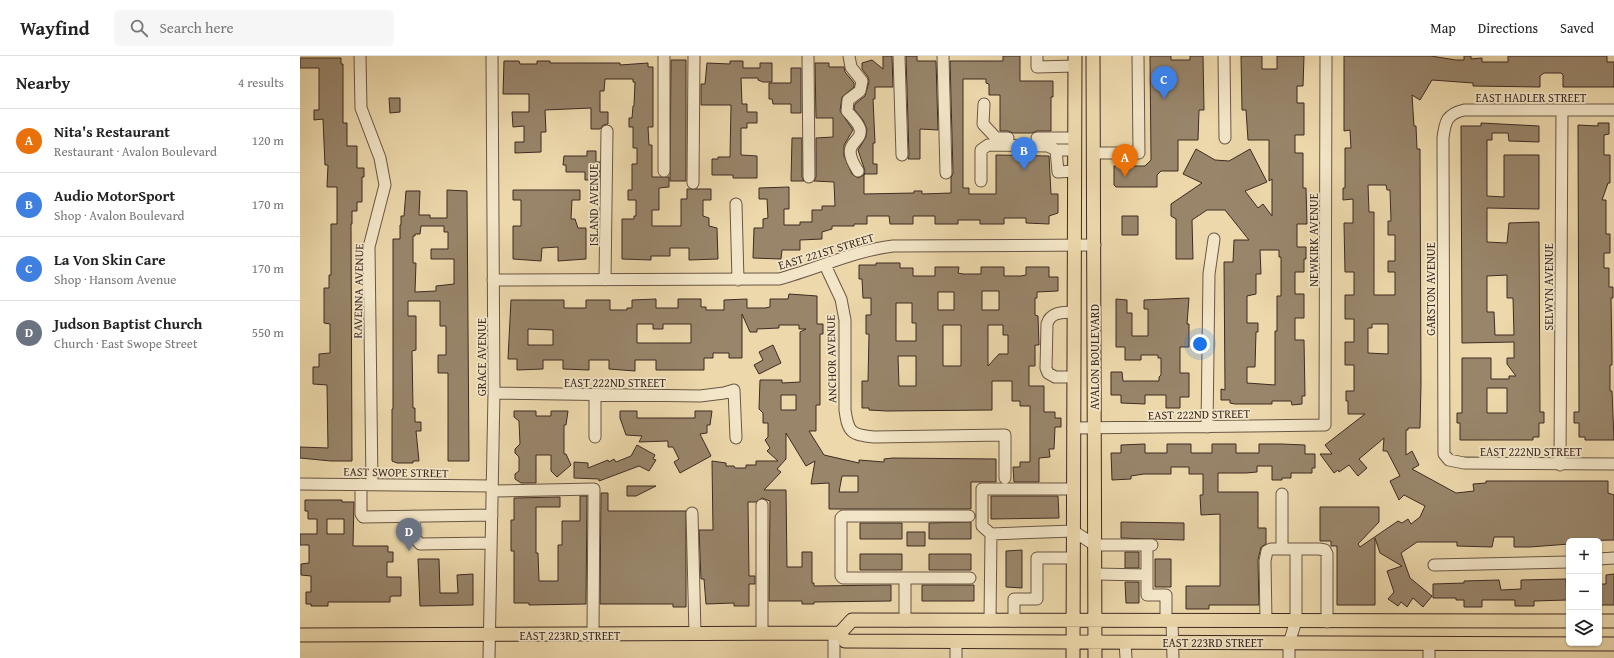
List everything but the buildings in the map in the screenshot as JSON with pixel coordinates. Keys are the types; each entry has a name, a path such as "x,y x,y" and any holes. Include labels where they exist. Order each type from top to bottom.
{"main road":[{"name":"AVALON BOULEVARD","path":"1093,56 1095,245 1095,658"},
{"name":"AVALON BOULEVARD","path":"1073,658 1075,61"},
{"name":"EAST 223RD STREET","path":"300,635 837,633 852,620 1327,622 1566,621"},
{"path":"1602,621 1614,621"},
{"name":"EAST 223RD STREET","path":"837,633 845,640 1614,644"}],"street":[{"name":"RAVENNA AVENUE","path":"360,56 361,108 380,158 385,185 369,247 366,484 361,514 363,516 414,516"},
{"name":"GRACE AVENUE","path":"489,658 494,393 492,56"},
{"path":"664,56 664,171"},
{"path":"693,183 694,56"},
{"path":"808,56 809,177"},
{"path":"849,56 851,67 862,81 860,91 848,100 847,110 860,128 860,133 849,149 850,156 858,171"},
{"path":"899,56 902,155"},
{"path":"943,56 946,172"},
{"path":"1038,56 1037,66 1075,61"},
{"path":"1094,153 1139,153 1138,56"},
{"path":"1224,56 1225,138"},
{"name":"NEWKIRK AVENUE","path":"1325,425 1326,56"},
{"path":"984,104 983,124 996,138 1075,144"},
{"name":"EAST HADLER STREET","path":"1449,117 1455,112 1464,110 1614,110"},
{"name":"SELWYN AVENUE","path":"1560,464 1562,110"},
{"name":"GARSTON AVENUE","path":"1449,117 1444,125 1443,138 1443,446 1444,454 1449,460"},
{"name":"ISLAND AVENUE","path":"606,280 607,131"},
{"path":"981,181 980,156 983,146 1048,146 1056,150 1075,144"},
{"path":"1056,150 1058,172 1075,171"},
{"path":"736,204 738,280"},
{"path":"1207,427 1209,274 1214,239"},
{"name":"EAST 221ST STREET","path":"493,280 779,279 871,249 893,246 1095,245"},
{"name":"ANCHOR AVENUE","path":"825,265 841,299 844,320 844,410 850,431 860,435 874,437 1005,435 1006,478"},
{"path":"1074,312 1056,313 1049,318 1047,324 1046,368 1048,373 1055,377 1074,378"},
{"name":"EAST 222ND STREET","path":"494,393 595,396 700,396 724,393 734,390 736,438"},
{"path":"595,396 595,437"},
{"name":"EAST 222ND STREET","path":"1073,428 1325,425"},
{"name":"EAST 222ND STREET","path":"1449,460 1464,463 1614,464"},
{"name":"EAST SWOPE STREET","path":"300,484 594,489 593,634"},
{"path":"1073,489 982,489 982,526 991,534 1073,531 1095,545 1149,545 1147,595 1166,595 1173,642 1173,658"},
{"path":"1282,494 1282,549"},
{"path":"762,505 762,633"},
{"path":"692,513 695,634"},
{"path":"491,543 420,544 414,538 414,516 492,515"},
{"path":"969,516 843,516 841,518 841,576 843,578 970,578"},
{"path":"990,621 991,534"},
{"path":"1266,621 1265,555 1271,549 1322,549 1326,552 1327,622"},
{"path":"1289,658 1289,643 1296,621 1296,549"},
{"path":"1014,621 1014,599 1037,599 1037,558 1073,558"},
{"path":"1602,559 1614,558"},
{"path":"1434,565 1566,562"},
{"path":"1095,574 1147,575"},
{"path":"905,578 905,621"},
{"path":"834,658 837,633"},
{"path":"956,641 956,658"},
{"path":"1126,642 1126,658"},
{"path":"1429,643 1429,658"}],"place":[{"name":"La Von Skin Care","path":"1164,99"},
{"name":"Audio MotorSport","path":"1024,170"},
{"name":"Nita's Restaurant","path":"1125,177"},
{"name":"Judson Baptist Church","path":"409,551"}]}
